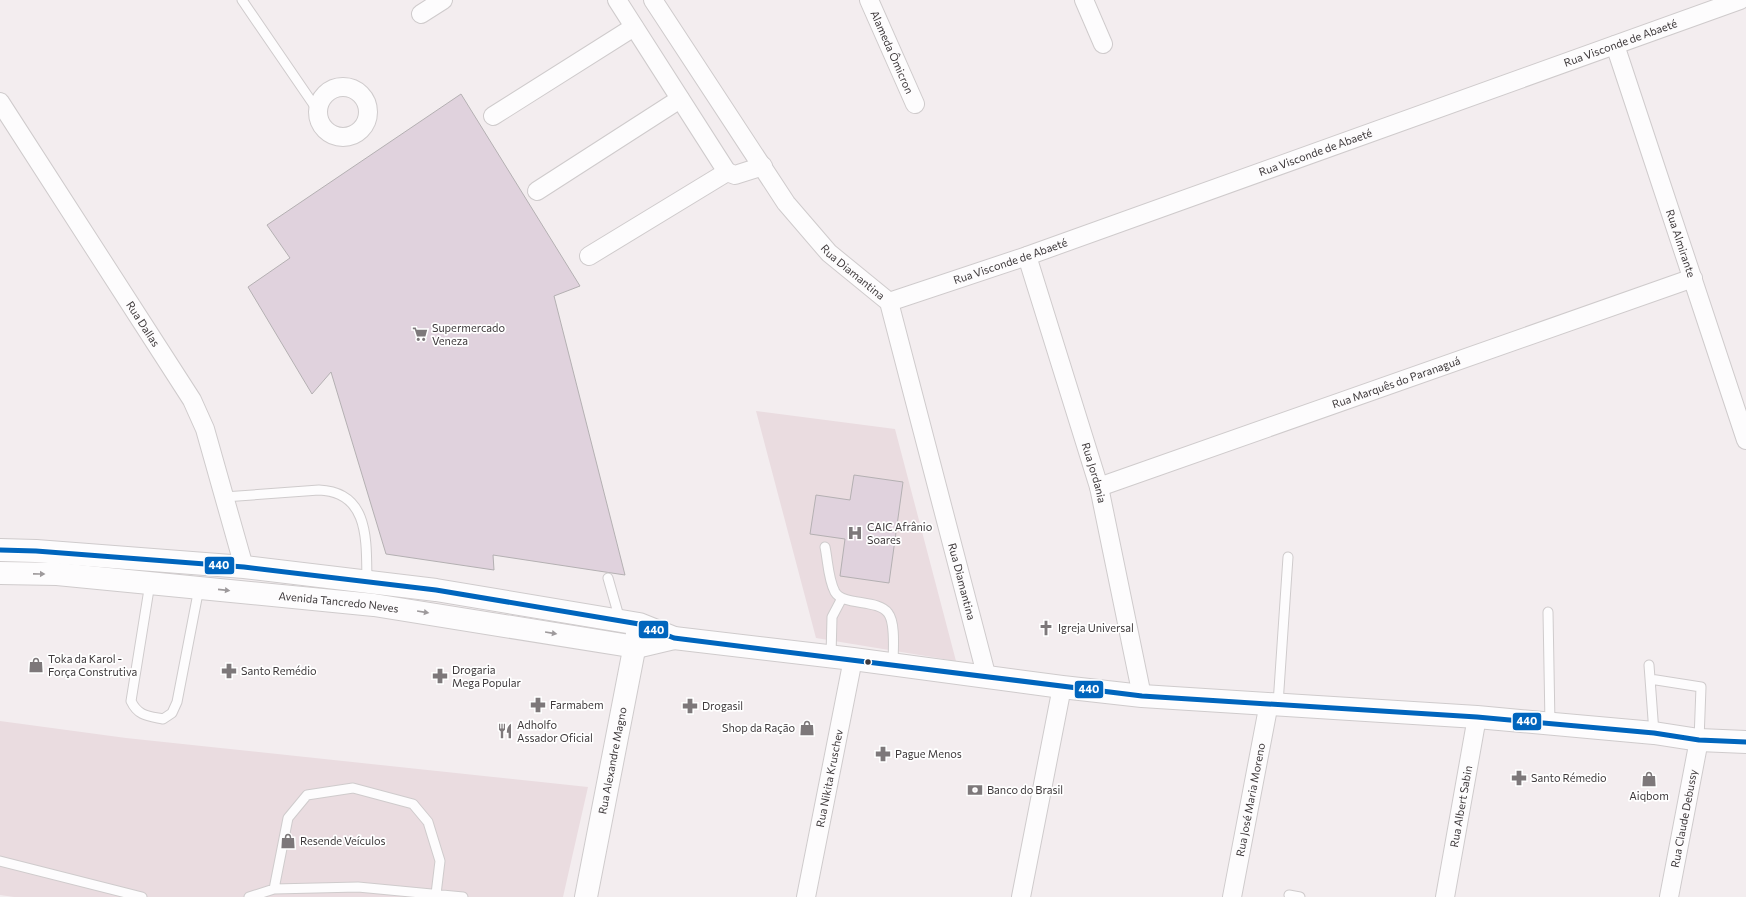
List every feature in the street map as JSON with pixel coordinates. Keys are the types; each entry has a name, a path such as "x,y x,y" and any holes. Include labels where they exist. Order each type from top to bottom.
{"main road":[{"name":"Avenida Tancredo Neves","path":"0,550 36,551 244,566 436,590 630,622 674,638 831,656 987,678 1142,696 1477,717 1654,733 1699,740 1746,742"},
{"name":"Avenida Tancredo Neves","path":"0,573 58,574 374,605 636,647 674,638"},
{"name":"Rua Alexandre Magno","path":"586,897 636,647 630,622"}],"street":[{"path":"421,14 443,0"},
{"path":"617,0 727,172 735,175 743,174 763,166"},
{"name":"Rua Diamantina","path":"653,0 786,203 829,253 889,302 987,678"},
{"name":"Alameda Ômicron","path":"869,0 915,104"},
{"path":"1084,0 1103,44"},
{"name":"Rua Visconde de Abaeté","path":"889,302 1027,256 1740,0"},
{"path":"493,116 634,27"},
{"name":"Rua Almirante","path":"1615,46 1694,278 1746,440"},
{"path":"537,191 680,99"},
{"name":"Rua Dallas","path":"0,102 192,400 205,429 244,566"},
{"path":"590,256 727,172"},
{"name":"Rua Jordania","path":"1027,256 1099,487 1142,696"},
{"name":"Rua Marquês do Paranaguá","path":"1099,487 1694,278"},
{"name":"Rua Nikita Kruschev","path":"806,897 853,659"},
{"path":"1021,897 1062,687"},
{"name":"Rua José Maria Moreno","path":"1232,897 1274,704"},
{"name":"Rua Albert Sabin","path":"1445,897 1477,717"},
{"name":"Rua Claude Debussy","path":"1669,897 1699,740"}],"lane":[{"path":"242,0 318,111"},
{"path":"224,496 331,490 351,501 357,509 366,537 367,582"},
{"path":"825,546 831,580 836,593 842,598 878,607 888,612 892,624 893,664"},
{"path":"1274,704 1288,558"},
{"path":"608,578 630,622"},
{"path":"150,583 131,701 135,710 146,716 163,719 172,713 177,702 199,588"},
{"path":"831,656 832,617 842,598"},
{"path":"1548,612 1550,724"},
{"path":"1649,665 1654,733"},
{"path":"1650,680 1701,686 1699,740"},
{"path":"274,889 288,818 307,795 353,788 413,804 428,822 440,861 436,894"},
{"path":"0,861 142,897"},
{"path":"249,897 274,889 358,887 463,897"},
{"path":"1289,895 1300,897"}],"shaded area":[{"name":"CAIC Afrânio Soares","path":"756,411 895,429 956,661 816,638"},
{"name":"Resende Veículos","path":"0,721 126,738 588,787 563,897 14,897 0,895"}],"building":[{"name":"Supermercado Veneza","path":"461,94 580,286 554,296 625,575 493,555 494,570 386,554 331,372 312,394 248,287 290,258 267,225"},
{"path":"854,475 903,482 889,583 840,576 845,539 810,534 816,495 850,500"}],"transit line":[{"name":"440","path":"0,550 36,551 244,567 436,590 639,624 674,638 1142,696 1477,717 1654,733 1699,740 1746,742"}],"place":[{"name":"Supermercado Veneza","path":"420,334"},
{"name":"CAIC Afrânio Soares","path":"855,533"},
{"name":"Igreja Universal","path":"1046,628"},
{"name":"Toka da Karol - Força Construtiva","path":"36,665"},
{"name":"Santo Remédio","path":"229,671"},
{"name":"Drogaria Mega Popular","path":"440,676"},
{"name":"Farmabem","path":"538,705"},
{"name":"Drogasil","path":"690,706"},
{"name":"Shop da Ração","path":"807,728"},
{"name":"Adholfo Assador Oficial","path":"505,731"},
{"name":"Pague Menos","path":"883,754"},
{"name":"Santo Rémedio","path":"1519,778"},
{"name":"Aiqbom","path":"1649,779"},
{"name":"Banco do Brasil","path":"975,790"},
{"name":"Resende Veículos","path":"288,841"}]}
